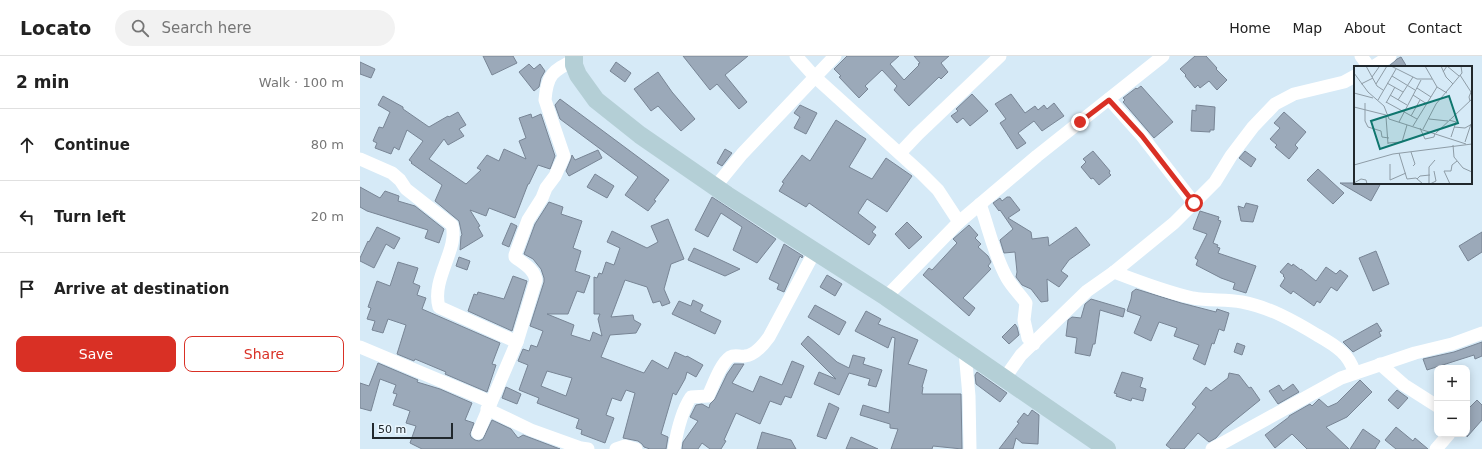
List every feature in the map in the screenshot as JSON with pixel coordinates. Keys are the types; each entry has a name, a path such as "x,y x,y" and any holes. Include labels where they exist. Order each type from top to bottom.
{"street":[{"path":"796,56 815,77 900,153 938,190 959,222"},
{"path":"715,187 742,154 835,56"},
{"path":"900,153 1000,56"},
{"path":"886,297 959,222 1037,156 1109,100 1149,60 1163,56"},
{"path":"1361,56 1368,66"},
{"path":"1375,66 1390,56"},
{"path":"478,433 517,342 536,280 535,274 515,257 515,254 528,220 546,188 556,176 564,156 545,100 546,90 553,72 574,58 578,75 596,100 640,135 715,187 886,297 1107,449"},
{"path":"1004,378 1021,355 1087,292 1174,223 1215,182 1231,156 1253,127 1275,104 1294,94 1336,84 1354,76"},
{"path":"1109,100 1142,136 1194,203"},
{"path":"360,158 392,173 400,180 406,189 452,225 454,237 441,279 437,301 439,307 517,342"},
{"path":"980,204 1003,272 1026,303 1024,320 1028,338 1034,344"},
{"path":"674,449 681,419 688,401 691,397 708,396 723,365 730,357 736,355 747,356 764,344 815,250"},
{"path":"1114,272 1144,284 1178,294 1195,298 1244,302 1279,314 1321,337 1342,351 1355,373"},
{"path":"1212,449 1341,378 1380,364 1415,353 1452,344 1482,333"},
{"path":"360,347 489,406 531,430 581,448 588,449"},
{"path":"965,352 969,396 970,449"},
{"path":"1380,364 1400,382 1434,404"},
{"path":"1436,449 1446,437"},
{"path":"616,449 625,446 636,449"}],"building":[{"path":"483,56 513,56 517,63 492,75"},
{"path":"683,56 748,56 725,75 747,102 739,109 717,84 710,90"},
{"path":"847,56 899,56 890,64 904,80 920,63 914,56 949,56 941,63 948,72 941,79 939,77 909,106 894,90 897,86 882,70 865,86 868,89 859,98 839,77 841,76 834,69"},
{"path":"1195,56 1206,56 1227,80 1217,90 1209,81 1200,88 1198,85 1195,88 1180,69"},
{"path":"1401,57 1406,66 1389,66"},
{"path":"360,62 375,69 371,78 360,74"},
{"path":"616,62 631,73 625,82 610,71"},
{"path":"529,64 534,69 540,64 545,71 541,78 539,87 534,91 519,72"},
{"path":"658,72 672,92 695,119 681,131 658,106 651,111 634,89"},
{"path":"1141,86 1173,122 1154,138 1123,102 1125,100 1123,98"},
{"path":"972,94 988,111 970,126 963,118 957,123 951,116 958,111 956,109"},
{"path":"1011,94 1025,113 1035,106 1038,110 1044,105 1047,109 1054,103 1064,116 1042,131 1034,121 1018,133 1026,143 1017,149 1000,123 1006,119 995,104"},
{"path":"383,96 403,107 403,109 429,127 458,112 466,125 459,129 464,136 448,145 444,139 429,159 466,184 481,170 477,168 487,155 499,161 504,149 526,159 519,141 526,138 519,118 531,114 532,118 541,114 555,156 550,169 538,165 528,184 515,218 489,208 486,216 470,210 480,226 478,227 483,236 460,250 462,235 459,221 435,201 442,185 409,160 423,141 407,130 399,150 394,147 391,154 375,148 377,143 373,141 379,127 383,128 390,112 378,105"},
{"path":"560,99 669,180 654,200 656,201 648,211 625,195 638,177 560,119 555,105"},
{"path":"800,105 817,113 806,134 794,128 800,117 794,113"},
{"path":"1196,105 1215,107 1214,130 1210,130 1210,132 1191,131 1192,110 1196,111"},
{"path":"1284,112 1306,132 1295,145 1298,148 1289,159 1275,147 1277,145 1270,139 1280,128 1274,123"},
{"path":"836,120 866,139 849,167 872,179 886,158 912,176 887,212 867,199 858,213 876,227 872,232 876,235 869,245 809,203 806,207 779,191 784,183 782,182 802,155 810,161"},
{"path":"725,149 732,153 722,166 717,163"},
{"path":"598,150 602,158 569,176 566,171 572,155 575,160"},
{"path":"1093,151 1110,171 1109,173 1111,175 1099,185 1093,178 1091,179 1081,167 1086,162 1083,159"},
{"path":"1245,151 1256,159 1251,167 1239,158"},
{"path":"1318,169 1344,193 1333,204 1307,180"},
{"path":"595,174 614,186 607,198 587,187"},
{"path":"1340,183 1380,184 1371,201"},
{"path":"360,187 380,198 385,191 399,196 398,201 415,206 444,229 439,243 425,238 428,230 367,211 360,207"},
{"path":"712,197 776,239 757,263 733,250 742,227 721,213 708,237 695,230"},
{"path":"1007,197 1010,197 1020,210 1008,218 1031,232 1032,239 1048,237 1049,246 1076,227 1090,245 1069,260 1061,271 1068,276 1059,287 1047,279 1048,301 1041,302 1031,289 1022,285 1016,277 1015,252 1004,253 1000,240 1013,229 1000,210 999,211 993,203 1000,198 1002,201"},
{"path":"549,202 563,207 561,214 582,221 573,248 581,251 575,271 590,276 584,293 577,291 568,314 547,314 574,325 571,335 590,341 593,332 602,336 598,319 600,314 594,314 594,277 597,278 599,273 602,274 606,262 614,265 620,248 607,242 612,231 647,248 658,242 651,226 668,219 684,259 671,264 664,289 670,303 662,306 660,301 653,303 647,287 625,280 611,317 633,315 634,320 641,324 636,333 610,335 601,357 644,373 652,360 668,369 675,352 686,357 687,356 703,365 696,377 687,372 685,379 676,395 673,393 661,434 668,437 666,449 650,449 644,447 638,441 623,438 635,393 626,390 621,401 612,398 606,415 614,418 605,443 581,434 582,430 576,428 579,419 537,403 539,398 519,390 528,365 518,361 520,356 523,349 529,351 531,345 537,347 543,331 530,326 544,278 541,269 533,259 524,254 535,224","holes":["547,371 572,378 566,396 541,386"]},
{"path":"1246,203 1258,206 1253,222 1241,221 1238,206 1244,208"},
{"path":"1200,211 1219,217 1218,220 1221,221 1213,243 1218,245 1217,247 1220,248 1218,253 1256,266 1246,293 1233,289 1235,283 1221,278 1196,265 1198,260 1195,258 1207,234 1193,229"},
{"path":"907,222 922,237 909,249 895,234"},
{"path":"511,223 517,226 509,247 502,244"},
{"path":"969,225 978,235 975,238 981,244 978,247 988,256 991,262 988,266 991,269 963,298 975,308 969,316 923,275 929,268 932,270 957,243 953,239"},
{"path":"377,227 400,238 394,249 386,244 374,268 360,261 360,258"},
{"path":"1482,232 1482,252 1468,261 1459,246"},
{"path":"784,244 803,256 802,258 800,256 784,292 777,289 779,284 769,279"},
{"path":"694,248 740,269 725,276 688,260"},
{"path":"1376,251 1389,284 1373,291 1359,258"},
{"path":"459,257 470,261 467,270 456,266"},
{"path":"398,262 418,268 413,283 420,286 417,295 426,298 422,309 500,343 492,364 496,365 487,392 445,374 446,372 415,359 414,361 397,354 406,325 388,319 383,333 372,330 375,321 367,319 371,308 368,307 377,281 390,286"},
{"path":"1288,263 1301,269 1316,281 1326,267 1336,274 1340,270 1348,276 1337,291 1331,287 1320,303 1317,301 1314,306 1293,291 1291,294 1280,286 1285,278 1280,272"},
{"path":"827,275 842,284 835,296 820,287"},
{"path":"513,276 527,281 512,331 468,311 474,294 477,295 478,292 504,299"},
{"path":"1136,289 1181,303 1216,312 1217,309 1229,313 1224,331 1219,329 1214,344 1212,343 1205,365 1193,359 1199,345 1174,336 1177,328 1159,322 1151,341 1134,333 1141,316 1127,311 1132,292"},
{"path":"1091,299 1125,309 1123,317 1100,310 1095,344 1093,344 1090,356 1075,353 1077,338 1066,336 1068,320 1072,317 1081,318 1085,304"},
{"path":"693,300 703,305 700,311 721,321 715,334 672,314 679,301 691,306"},
{"path":"815,305 846,322 839,335 808,317"},
{"path":"866,311 881,319 878,324 918,340 908,364 927,370 922,387 922,394 961,394 962,449 933,446 932,449 891,449 898,429 890,428 890,424 860,415 863,405 889,413 895,338 892,337 888,348 855,331"},
{"path":"1377,323 1382,331 1379,332 1381,336 1353,352 1343,342"},
{"path":"1015,324 1019,335 1009,344 1002,337"},
{"path":"808,336 837,362 849,368 853,355 865,358 863,364 882,370 876,387 868,385 870,379 849,373 839,395 814,384 819,372 836,379 801,344"},
{"path":"1482,342 1482,356 1475,359 1474,355 1443,365 1434,365 1434,368 1427,370 1423,359 1454,352"},
{"path":"1237,343 1245,346 1242,355 1234,352"},
{"path":"792,361 804,366 791,398 785,396 781,405 770,401 760,424 736,413 724,440 726,441 721,449 710,449 702,443 698,449 682,449 683,442 698,421 690,417 696,405 702,404 709,408 734,364 744,364 732,383 753,392 760,376 782,385"},
{"path":"378,363 418,380 417,382 440,389 472,403 465,420 474,423 470,434 475,440 479,441 483,439 492,420 511,429 518,438 523,435 560,449 422,449 410,443 416,426 406,423 410,411 393,405 397,394 393,393 396,385 380,379 371,411 360,408 360,383 369,386"},
{"path":"977,372 1007,393 1000,402 976,384 975,375"},
{"path":"1122,372 1143,378 1140,387 1146,389 1143,401 1132,398 1131,401 1116,396 1117,394 1114,393"},
{"path":"1229,373 1239,375 1249,388 1251,387 1260,400 1223,430 1216,438 1209,442 1198,433 1184,449 1171,449 1166,445 1196,407 1192,404 1206,387 1211,391 1228,378"},
{"path":"1360,380 1372,392 1347,417 1326,427 1349,449 1307,449 1292,434 1275,448 1265,435 1289,416 1310,404 1312,406 1319,399 1328,407 1337,403"},
{"path":"1293,384 1299,392 1278,404 1269,391 1279,385 1283,391"},
{"path":"506,387 521,394 517,404 502,398"},
{"path":"1397,390 1408,398 1398,409 1388,400"},
{"path":"1477,400 1482,405 1482,420 1470,434 1470,407"},
{"path":"829,403 839,408 826,439 817,436"},
{"path":"1032,410 1039,415 1038,444 1022,443 1016,438 1013,449 999,449 1019,423 1017,422 1024,413 1028,416"},
{"path":"1396,427 1413,441 1415,438 1428,449 1396,449 1385,440"},
{"path":"1363,429 1380,441 1375,449 1350,449"},
{"path":"762,432 791,440 796,449 757,449"},
{"path":"851,437 878,449 846,449"}],"route":[{"path":"1080,122 1109,100 1142,136 1194,203"}]}
